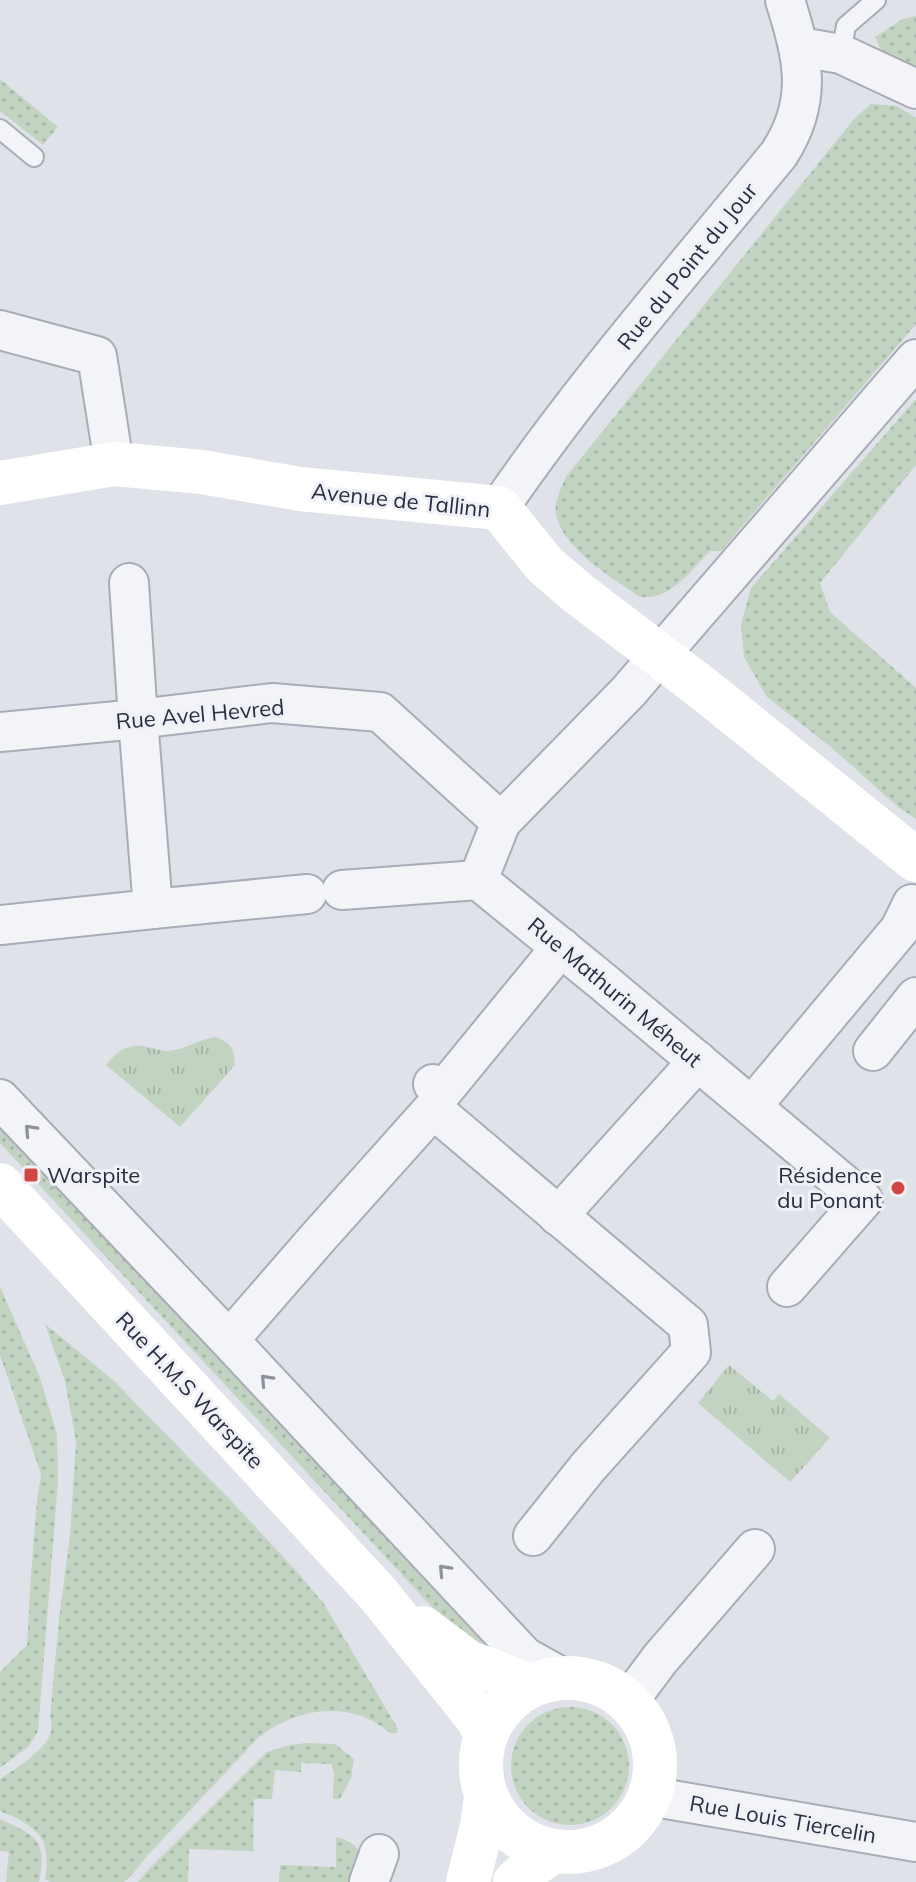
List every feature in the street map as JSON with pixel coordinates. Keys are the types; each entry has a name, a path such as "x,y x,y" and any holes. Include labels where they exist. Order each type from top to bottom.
{"street":[{"name":"Rue du Point du Jour","path":"499,508 528,465 792,135 802,96 800,47 785,0"},
{"path":"800,47 841,54 916,89"},
{"path":"0,330 97,356 114,464"},
{"path":"0,925 324,892 478,880 501,822 628,692 916,359"},
{"name":"Avenue de Tallinn","path":"0,483 114,464 202,472 300,489 499,508 545,565 590,603 660,655 916,860"},
{"path":"129,583 153,909"},
{"name":"Rue Avel Hevred","path":"0,732 272,703 380,712 501,822"},
{"name":"Rue Mathurin Méheut","path":"478,880 863,1200 787,1287"},
{"path":"752,1106 900,929 912,904"},
{"path":"433,1084 443,1091 561,947"},
{"path":"873,1051 916,997"},
{"path":"558,1216 698,1061"},
{"path":"0,1099 229,1340 546,1682"},
{"path":"229,1340 333,1211 433,1109 688,1325 691,1352 588,1467 533,1536"},
{"name":"Rue H.M.S Warspite","path":"0,1185 379,1595 478,1719 485,1734"},
{"path":"628,1702 660,1659 755,1549"},
{"name":"Rue H.M.S Warspite","path":"379,1595 468,1662 511,1678 546,1682"},
{"path":"587,1680 609,1688 628,1702 650,1736 654,1756 654,1776 649,1796 638,1817 621,1834 601,1846 578,1851 554,1851 513,1833 498,1817 486,1797 481,1777 485,1734 502,1706 515,1695 546,1682 587,1680"},
{"name":"Rue Louis Tiercelin","path":"649,1796 916,1842"},
{"path":"468,1882 486,1797"},
{"path":"515,1882 554,1851"}],"lane":[{"path":"841,54 846,26 876,0"},
{"path":"0,129 34,157"}],"green space":[{"path":"916,16 916,67 881,50 875,37 903,19"},
{"path":"0,79 58,127 43,145 0,111"},
{"path":"871,104 897,106 916,118 916,324 721,551 710,551 670,589 651,597 640,597 590,562 560,527 556,509 565,478 854,119"},
{"path":"916,399 916,465 820,583 830,612 916,688 916,819 767,697 744,657 741,625 751,588"},
{"path":"216,1037 231,1047 235,1065 180,1127 106,1065 117,1053 131,1046 167,1051"},
{"path":"0,1117 500,1657 456,1630 433,1608 0,1143"},
{"path":"0,1287 39,1375 57,1434 58,1482 38,1731 29,1746 0,1768 0,1672 27,1645 41,1474 0,1355"},
{"path":"45,1324 114,1381 298,1573 324,1604 398,1729 396,1733 391,1733 364,1717 336,1711 308,1714 280,1723 257,1739 124,1882 45,1880 46,1853 39,1835 24,1822 0,1811 0,1779 38,1751 51,1731 59,1619 70,1536 76,1442 65,1381"},
{"path":"729,1365 773,1401 779,1394 830,1438 790,1482 698,1403"},
{"path":"570,1707 593,1712 612,1724 624,1743 629,1766 624,1789 612,1808 593,1820 570,1825 547,1820 528,1808 516,1789 511,1766 516,1743 528,1724 547,1712"},
{"path":"306,1743 335,1744 354,1759 351,1778 340,1799 333,1799 334,1772 331,1764 301,1763 301,1772 275,1770 272,1799 254,1799 253,1851 189,1849 188,1882 138,1882 267,1752"},
{"path":"0,1819 36,1841 42,1857 39,1882 6,1882 9,1852 0,1851"},
{"path":"336,1837 357,1849 358,1859 351,1882 279,1882 280,1865 336,1867"}],"place":[{"name":"Warspite","path":"31,1175"},
{"name":"Résidence du Ponant","path":"898,1188"}]}
